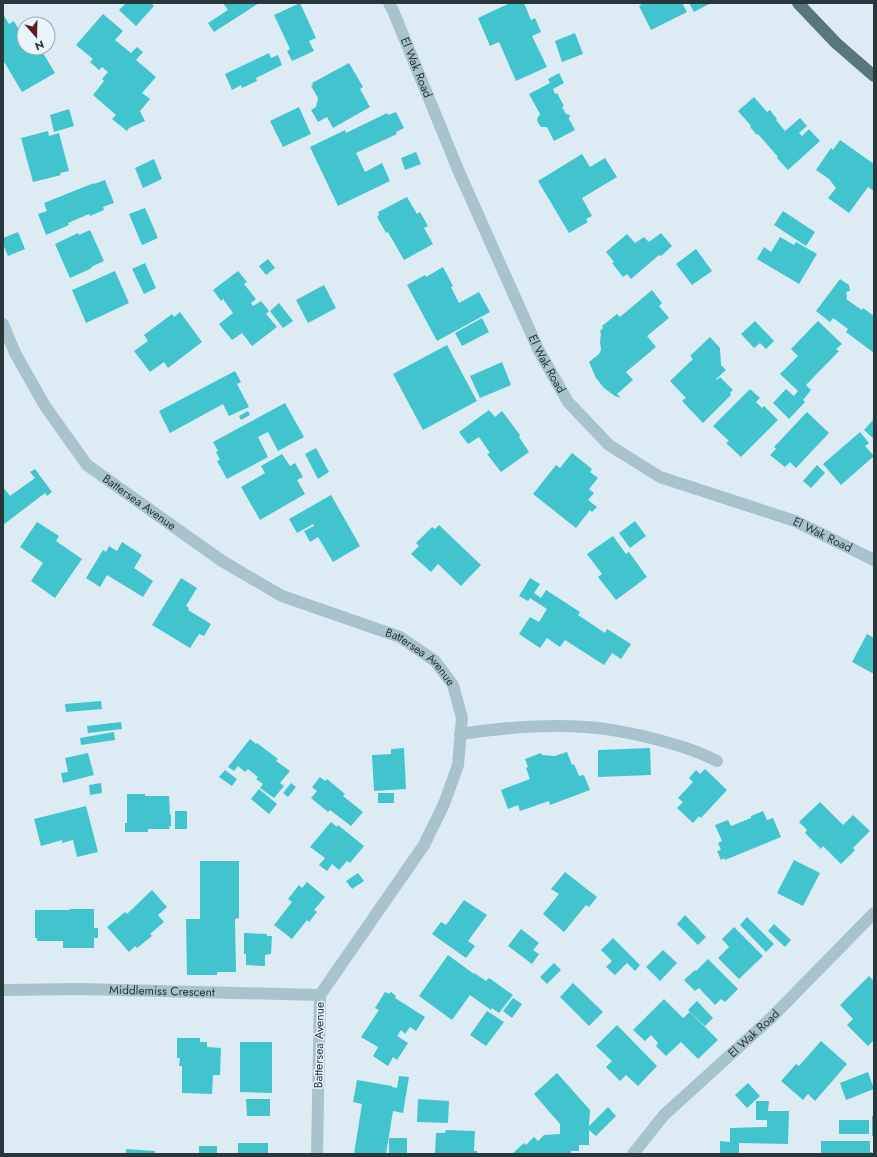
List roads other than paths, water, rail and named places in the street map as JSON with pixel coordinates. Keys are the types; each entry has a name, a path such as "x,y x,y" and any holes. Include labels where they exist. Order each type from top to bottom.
{"main road":[{"path":"798,3 836,43 874,76"}],"street":[{"name":"El Wak Road","path":"389,3 459,172 539,351 568,402 609,445 660,477 795,521 874,560"},
{"name":"Battersea Avenue","path":"3,324 15,353 45,406 87,465 222,561 282,596 400,637 435,661 453,685 462,718 458,765 444,804 424,845 320,995 317,1154"},
{"path":"460,734 501,728 585,726 629,733 677,744 702,753 717,762"},
{"name":"El Wak Road","path":"633,1154 664,1115 772,1017 874,913"},
{"name":"Middlemiss Crescent","path":"3,990 81,989 320,995"}]}
